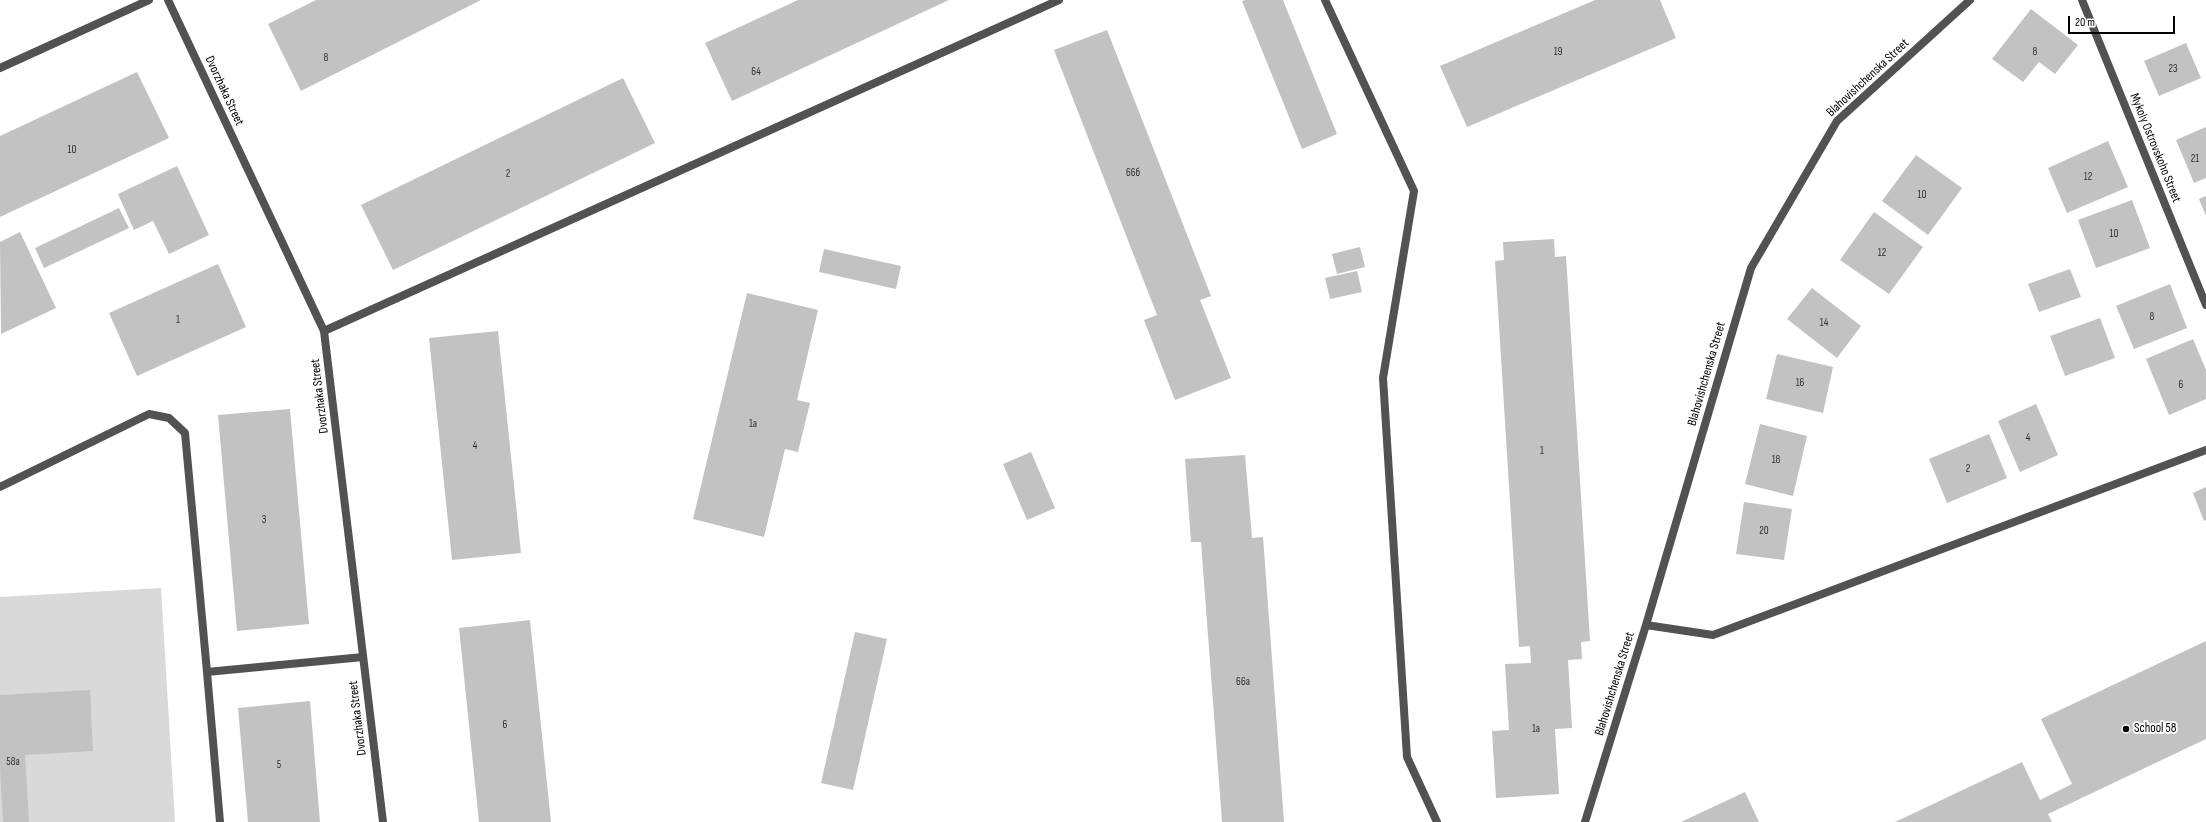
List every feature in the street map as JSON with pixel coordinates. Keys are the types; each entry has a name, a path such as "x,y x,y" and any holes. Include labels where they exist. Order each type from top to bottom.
{"street":[{"path":"0,68 149,0"},
{"name":"Dvorzhaka Street","path":"168,0 324,331 383,822"},
{"path":"324,331 1059,0"},
{"path":"1325,0 1414,191 1383,378 1407,757 1437,822"},
{"name":"Blahovishchenska Street","path":"1585,822 1646,625 1751,268 1837,121 1970,0"},
{"name":"Mykoly Ostrovskoho Street","path":"2082,0 2206,305"},
{"path":"0,487 149,414 169,418 185,433 220,822"},
{"path":"1646,625 1713,635 2206,450"},
{"path":"206,672 363,657"}],"shaded area":[{"path":"161,588 175,822 0,822 0,597"}],"building":[{"path":"316,0 481,0 301,91 268,24"},
{"path":"798,0 949,0 732,101 705,43"},
{"path":"1283,0 1337,134 1302,149 1242,1"},
{"path":"1595,0 1660,0 1676,38 1467,127 1440,66"},
{"path":"2031,9 2078,45 2055,74 2039,62 2023,82 1992,59"},
{"path":"1107,30 1211,296 1200,300 1231,378 1175,400 1144,320 1157,315 1054,50"},
{"path":"2186,43 2201,78 2159,96 2144,61"},
{"path":"137,72 169,138 0,217 0,136"},
{"path":"623,78 655,143 393,270 361,205"},
{"path":"2206,127 2206,178 2194,183 2176,140"},
{"path":"2108,141 2128,187 2067,213 2048,168"},
{"path":"1916,155 1962,188 1928,235 1882,201"},
{"path":"177,166 209,235 169,254 153,221 134,230 118,194"},
{"path":"2206,196 2206,216 2199,199"},
{"path":"2132,200 2150,248 2096,268 2078,220"},
{"path":"119,208 129,228 44,268 35,248"},
{"path":"1874,212 1923,247 1889,294 1840,260"},
{"path":"20,232 56,308 1,334 0,242"},
{"path":"1554,239 1555,257 1566,256 1590,641 1581,642 1582,659 1568,660 1572,728 1555,729 1559,794 1496,798 1492,731 1509,730 1505,664 1531,663 1530,646 1519,647 1495,261 1504,260 1503,242"},
{"path":"1360,247 1365,267 1337,274 1332,254"},
{"path":"824,249 901,266 896,289 819,272"},
{"path":"218,264 246,327 137,376 109,313"},
{"path":"2070,269 2081,297 2039,312 2028,284"},
{"path":"1357,271 1362,292 1330,299 1325,278"},
{"path":"2170,284 2187,328 2134,349 2116,306"},
{"path":"1812,288 1861,326 1837,358 1787,319"},
{"path":"747,293 818,310 797,400 810,403 798,452 785,449 764,537 693,519"},
{"path":"2100,318 2115,358 2065,376 2050,336"},
{"path":"498,331 521,553 452,560 429,338"},
{"path":"2193,339 2206,370 2206,399 2169,415 2146,359"},
{"path":"1777,354 1833,367 1823,413 1766,399"},
{"path":"2036,404 2058,455 2020,472 1998,421"},
{"path":"290,409 309,624 237,631 218,415"},
{"path":"1760,424 1807,436 1793,496 1745,484"},
{"path":"1989,434 2007,478 1947,503 1929,459"},
{"path":"1031,452 1055,508 1027,520 1003,464"},
{"path":"1245,455 1252,538 1263,537 1284,822 1222,822 1201,542 1191,542 1185,459"},
{"path":"2206,487 2206,520 2204,521 2193,493"},
{"path":"1744,502 1792,509 1784,560 1736,554"},
{"path":"530,620 551,822 479,822 459,628"},
{"path":"855,632 887,639 853,790 821,783"},
{"name":"School 58","path":"2206,641 2206,739 2048,814 2052,822 1895,822 2022,762 2040,800 2072,784 2041,719"},
{"path":"90,690 93,751 25,755 29,822 3,822 0,768 0,695"},
{"path":"310,701 320,822 248,822 238,708"},
{"path":"1745,792 1759,822 1681,822"}],"place":[{"name":"School 58","path":"2126,729"}]}
